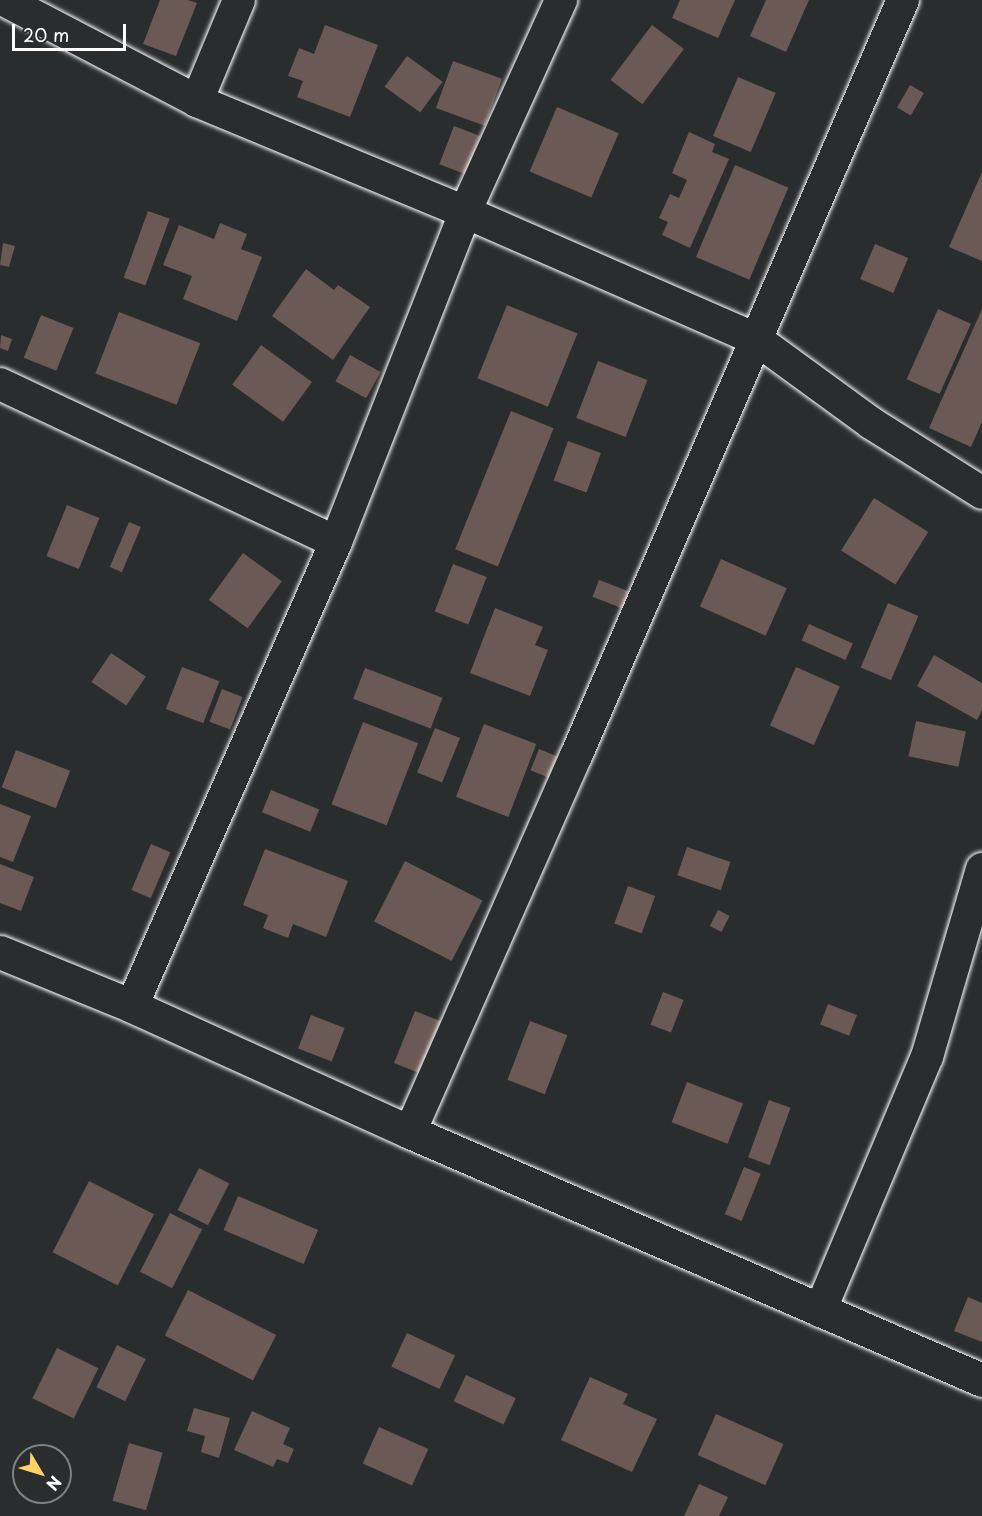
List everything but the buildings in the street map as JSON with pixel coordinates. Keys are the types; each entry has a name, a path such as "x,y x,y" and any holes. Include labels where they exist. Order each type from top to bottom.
{"street":[{"path":"4,0 197,101 465,212 756,339 871,423 982,493"},
{"path":"197,101 239,0"},
{"path":"132,1006 336,542 465,212 561,0"},
{"path":"410,1132 903,0"},
{"path":"0,384 336,542"},
{"path":"820,1311 927,1057 982,869"},
{"path":"0,952 132,1006 410,1132 982,1380"}]}
